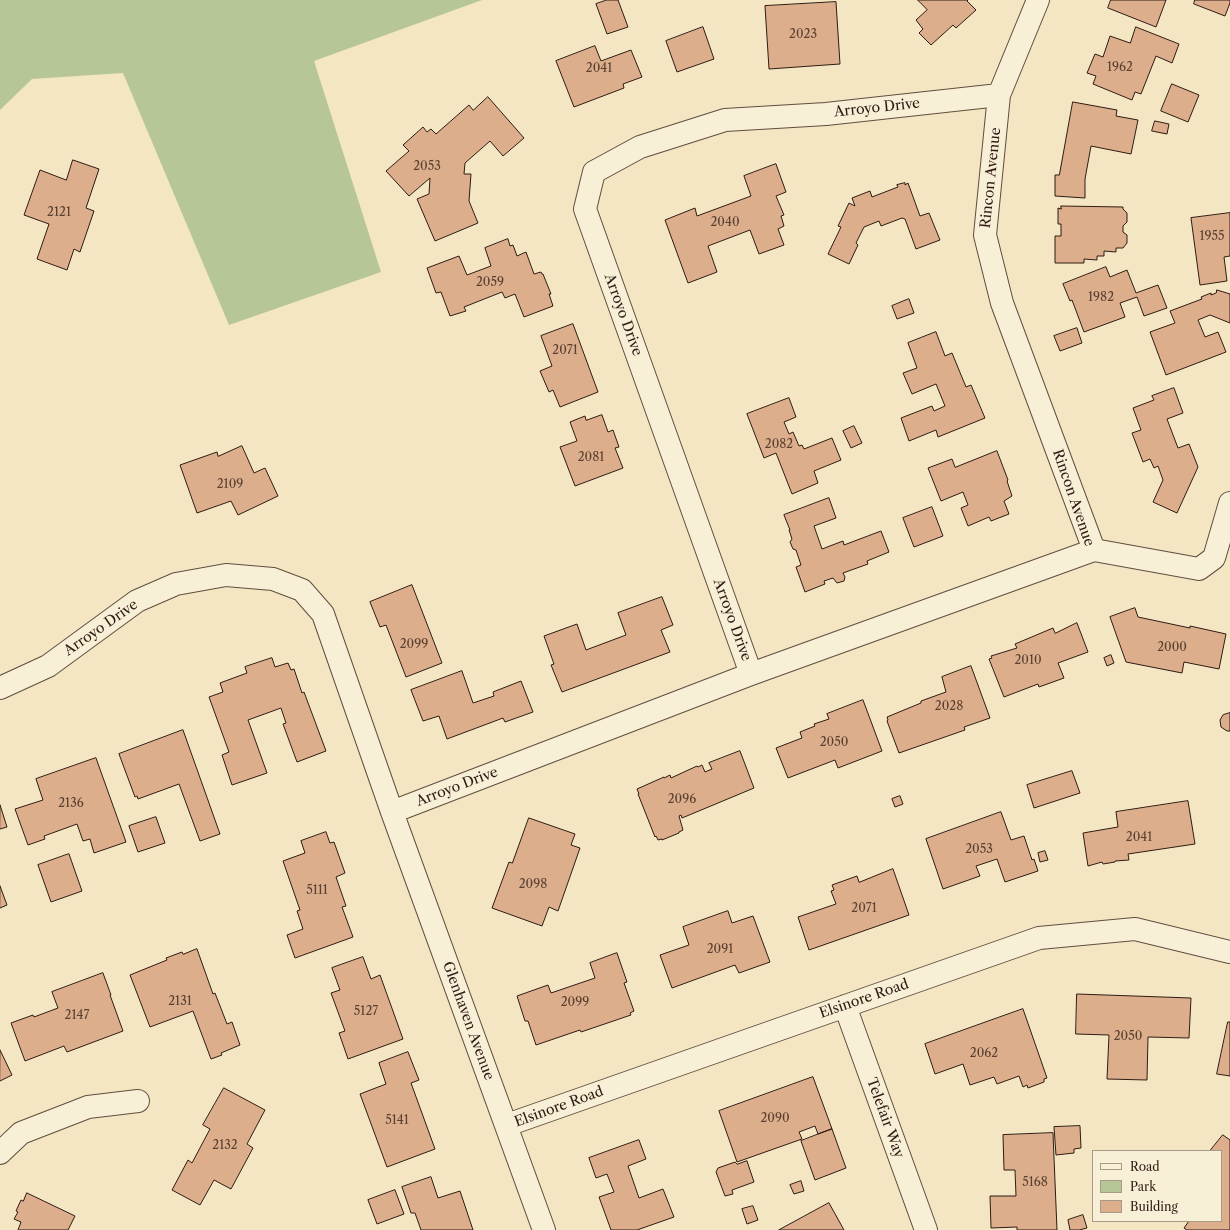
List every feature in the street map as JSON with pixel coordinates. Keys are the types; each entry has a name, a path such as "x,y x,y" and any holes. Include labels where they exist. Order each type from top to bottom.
{"street":[{"path":"1000,95 1038,0"},
{"name":"Rincon Avenue","path":"751,674 1094,550 1002,303 985,235 1000,95"},
{"name":"Arroyo Drive","path":"0,688 48,666 137,601 176,584 226,575 273,579 302,590 323,614 392,812 751,674 585,209 594,172 640,147 725,120 826,114 1000,95"},
{"path":"1094,550 1199,569 1214,558 1230,503"},
{"name":"Glenhaven Avenue","path":"392,812 544,1230"},
{"name":"Elsinore Road","path":"507,1126 1039,938 1135,930 1230,952"},
{"name":"Telefair Way","path":"845,1006 926,1230"},
{"path":"0,1153 21,1133 88,1107 138,1101"}],"green space":[{"path":"0,0 482,0 314,61 381,272 229,325 123,73 32,79 0,110"}],"building":[{"path":"607,0 618,0 628,27 607,34 596,4"},
{"path":"918,0 968,0 967,1 976,10 956,28 953,25 931,45 919,33 923,29 916,20 927,10"},
{"path":"1111,0 1166,0 1156,27 1108,8"},
{"path":"1195,0 1230,0 1230,3 1225,16 1194,4"},
{"path":"836,2 840,64 769,69 765,6"},
{"path":"703,27 714,59 677,72 666,41"},
{"path":"1136,27 1179,44 1172,63 1156,56 1141,94 1135,92 1132,100 1093,84 1096,76 1087,73 1095,54 1103,57 1110,36 1130,43"},
{"path":"595,46 601,61 631,50 642,77 623,84 624,88 574,107 556,61"},
{"path":"1172,84 1199,95 1188,122 1161,111"},
{"path":"488,97 524,138 503,156 490,141 465,163 464,174 471,174 469,201 478,223 435,241 417,199 429,194 430,178 409,196 386,171 409,151 403,145 423,127 427,132 431,129 436,134 469,105 473,110"},
{"path":"1073,102 1117,110 1116,116 1138,120 1131,154 1091,146 1085,179 1085,198 1055,196 1055,175 1059,175"},
{"path":"1155,121 1169,124 1167,134 1152,131"},
{"path":"73,160 99,169 86,208 94,211 80,252 74,249 67,270 37,259 49,224 24,215 40,170 66,180"},
{"path":"776,164 786,192 776,196 784,215 781,216 784,226 778,229 784,245 759,254 750,230 708,246 717,272 688,283 665,220 695,208 697,216 751,196 744,176"},
{"path":"905,183 905,185 908,183 920,216 929,213 940,240 916,249 905,219 902,218 881,226 879,221 864,227 856,243 858,245 849,264 828,254 841,227 838,226 849,203 855,206 852,198 870,191 872,197 898,187 897,185"},
{"path":"1061,206 1123,207 1127,213 1127,222 1123,226 1123,232 1127,235 1127,243 1123,248 1116,248 1116,252 1104,251 1104,256 1097,256 1097,260 1084,259 1084,263 1055,263 1055,236 1061,236 1061,224 1058,224 1058,208 1061,209"},
{"path":"1230,213 1230,256 1224,257 1227,281 1200,285 1191,218"},
{"path":"508,239 510,246 513,245 517,256 526,252 534,274 541,272 543,274 551,294 549,294 553,306 524,317 515,294 505,298 502,292 464,307 466,311 450,316 441,292 436,293 427,268 459,256 467,275 491,266 485,248"},
{"path":"1106,267 1110,277 1127,270 1136,293 1158,285 1167,308 1144,316 1137,297 1120,303 1125,317 1084,332 1072,300 1070,301 1063,284"},
{"path":"1217,290 1230,294 1230,323 1210,315 1198,320 1205,337 1218,332 1226,352 1166,375 1150,332 1175,323 1170,311 1202,299 1201,297 1211,293 1211,295 1216,293"},
{"path":"909,299 914,313 897,319 892,306"},
{"path":"573,324 598,392 560,407 553,390 549,392 540,371 552,366 541,336"},
{"path":"1077,328 1082,343 1060,351 1054,336"},
{"path":"936,332 945,356 952,353 966,387 971,385 985,418 938,437 936,430 909,441 901,418 932,406 934,411 945,406 936,384 912,394 903,373 917,368 908,343"},
{"path":"1174,388 1183,413 1167,419 1178,448 1189,444 1198,467 1177,513 1153,502 1163,480 1158,466 1154,468 1150,459 1143,462 1132,433 1141,430 1133,408 1154,400 1152,396"},
{"path":"789,398 796,417 784,422 789,434 793,432 799,446 802,445 804,449 832,438 841,460 814,471 818,483 792,494 776,453 764,458 747,414"},
{"path":"602,415 608,432 613,430 619,447 615,448 623,468 575,486 560,447 577,441 570,422 585,416 586,420"},
{"path":"854,426 862,443 851,448 843,431"},
{"path":"242,446 254,473 265,468 278,496 238,515 231,501 197,513 180,465 217,452 218,456"},
{"path":"997,451 1008,480 1007,481 1012,496 1004,501 1009,514 991,521 989,517 968,526 961,508 968,505 963,492 941,501 928,468 952,459 955,467"},
{"path":"829,498 836,518 814,526 822,549 843,541 844,545 881,531 889,552 867,561 868,564 843,573 845,577 844,581 837,583 833,578 824,581 825,584 805,592 796,567 801,565 796,550 793,549 790,542 792,539 790,530 784,515"},
{"path":"932,507 943,536 914,547 903,518"},
{"path":"412,585 442,663 406,677 386,625 380,627 370,602"},
{"path":"662,597 673,625 661,630 670,652 562,692 551,665 554,664 544,636 577,624 586,650 626,635 618,613"},
{"path":"1135,608 1138,617 1226,634 1219,669 1184,662 1182,673 1126,662 1110,617"},
{"path":"1077,623 1088,652 1058,663 1064,678 1039,687 1038,684 1004,697 989,659 992,658 991,656 1017,648 1015,644 1053,628 1055,633"},
{"path":"1111,655 1114,663 1107,666 1104,658"},
{"path":"272,658 275,667 288,663 291,670 294,669 302,693 304,692 326,751 297,762 283,724 286,723 281,708 248,720 267,773 232,785 222,755 229,752 209,697 223,692 220,683 247,673 245,667"},
{"path":"971,666 990,718 964,727 965,730 899,753 887,721 887,717 921,703 921,701 946,692 942,677"},
{"path":"462,671 473,703 494,696 493,692 521,681 533,712 505,722 503,718 447,739 439,716 423,721 411,690"},
{"path":"863,700 882,751 838,768 835,760 788,778 776,748 802,738 800,732 815,726 814,724 829,719 827,714"},
{"path":"1230,713 1230,731 1227,731 1221,727 1220,720 1223,715"},
{"path":"183,730 220,834 200,841 179,784 138,799 137,796 135,797 119,754"},
{"path":"740,751 754,788 682,818 681,815 679,816 683,830 662,840 658,840 656,836 655,837 637,789 670,775 671,778 697,766 702,765 705,772 712,769 709,763"},
{"path":"96,758 126,842 94,853 90,839 83,841 77,824 44,836 45,839 28,845 15,809 43,800 36,779"},
{"path":"1072,771 1080,793 1034,808 1027,785"},
{"path":"900,796 903,804 895,807 892,799"},
{"path":"1188,801 1195,844 1128,854 1129,860 1103,864 1102,862 1088,866 1083,833 1118,827 1116,812"},
{"path":"0,805 7,827 0,829"},
{"path":"1001,812 1011,840 1024,836 1032,860 1034,859 1038,871 1005,882 997,859 976,866 980,876 943,889 926,839"},
{"path":"156,817 165,843 138,852 129,826"},
{"path":"529,818 575,834 571,845 580,848 558,911 549,907 542,926 492,908 509,862 512,863"},
{"path":"326,832 330,843 334,842 345,873 336,877 346,906 342,907 353,937 295,958 287,935 303,929 297,911 300,910 283,861 305,853 301,841"},
{"path":"1045,851 1048,860 1040,862 1038,853"},
{"path":"69,854 82,891 51,902 38,865"},
{"path":"893,869 909,915 809,950 798,917 836,904 831,891 834,890 832,885 857,876 859,882"},
{"path":"0,886 7,905 0,908"},
{"path":"728,911 732,923 753,916 770,962 739,973 735,965 672,988 660,955 689,945 683,927"},
{"path":"197,949 213,994 215,993 227,1024 232,1022 240,1045 211,1059 193,1011 150,1027 130,975 167,960 166,958 182,952 183,954"},
{"path":"617,953 627,982 624,983 634,1011 630,1013 631,1015 536,1045 528,1021 525,1021 517,996 548,985 551,993 595,978 590,963"},
{"path":"363,957 371,979 380,975 403,1039 348,1059 339,1033 345,1031 331,993 340,990 332,968"},
{"path":"103,973 123,1031 67,1052 64,1046 25,1061 11,1023 33,1015 34,1017 58,1008 52,992"},
{"path":"1077,994 1191,998 1189,1038 1148,1037 1147,1080 1107,1079 1109,1035 1076,1034"},
{"path":"1023,1009 1047,1078 1044,1079 1044,1082 1028,1088 1027,1085 1023,1087 1019,1076 997,1084 994,1077 970,1085 963,1064 935,1074 925,1044"},
{"path":"1228,1022 1230,1022 1230,1076 1217,1074"},
{"path":"0,1050 12,1075 0,1081"},
{"path":"408,1052 419,1080 411,1083 435,1149 387,1167 360,1094 386,1084 379,1063"},
{"path":"813,1077 832,1129 818,1134 815,1126 799,1132 802,1139 737,1162 719,1111"},
{"path":"224,1088 265,1110 247,1144 253,1148 231,1189 214,1180 200,1205 172,1190 188,1160 192,1163 210,1129 203,1125"},
{"path":"1080,1126 1081,1148 1074,1149 1074,1153 1056,1155 1054,1127"},
{"path":"832,1129 846,1168 815,1180 801,1141"},
{"path":"1053,1133 1057,1230 1017,1230 1017,1227 991,1228 990,1196 1016,1196 1015,1170 1004,1170 1003,1135"},
{"path":"1223,1135 1230,1140 1230,1230 1187,1230 1184,1228 1188,1222 1222,1222 1222,1150 1211,1150"},
{"path":"639,1140 646,1159 628,1166 639,1198 663,1189 674,1217 637,1230 611,1230 599,1197 614,1192 607,1174 596,1178 589,1158"},
{"path":"747,1161 754,1182 732,1190 733,1194 725,1196 716,1172 718,1168 735,1162 737,1164"},
{"path":"431,1177 438,1198 460,1191 473,1230 421,1230 415,1213 411,1213 402,1187"},
{"path":"801,1181 804,1191 794,1194 790,1185"},
{"path":"395,1190 404,1214 377,1224 368,1200"},
{"path":"27,1193 75,1216 68,1230 18,1230 21,1222 14,1219 18,1212 16,1211 21,1200 23,1201"},
{"path":"829,1203 844,1230 779,1230"},
{"path":"753,1206 758,1220 747,1224 742,1209"},
{"path":"1083,1215 1087,1228 1070,1230 1068,1220"}]}
